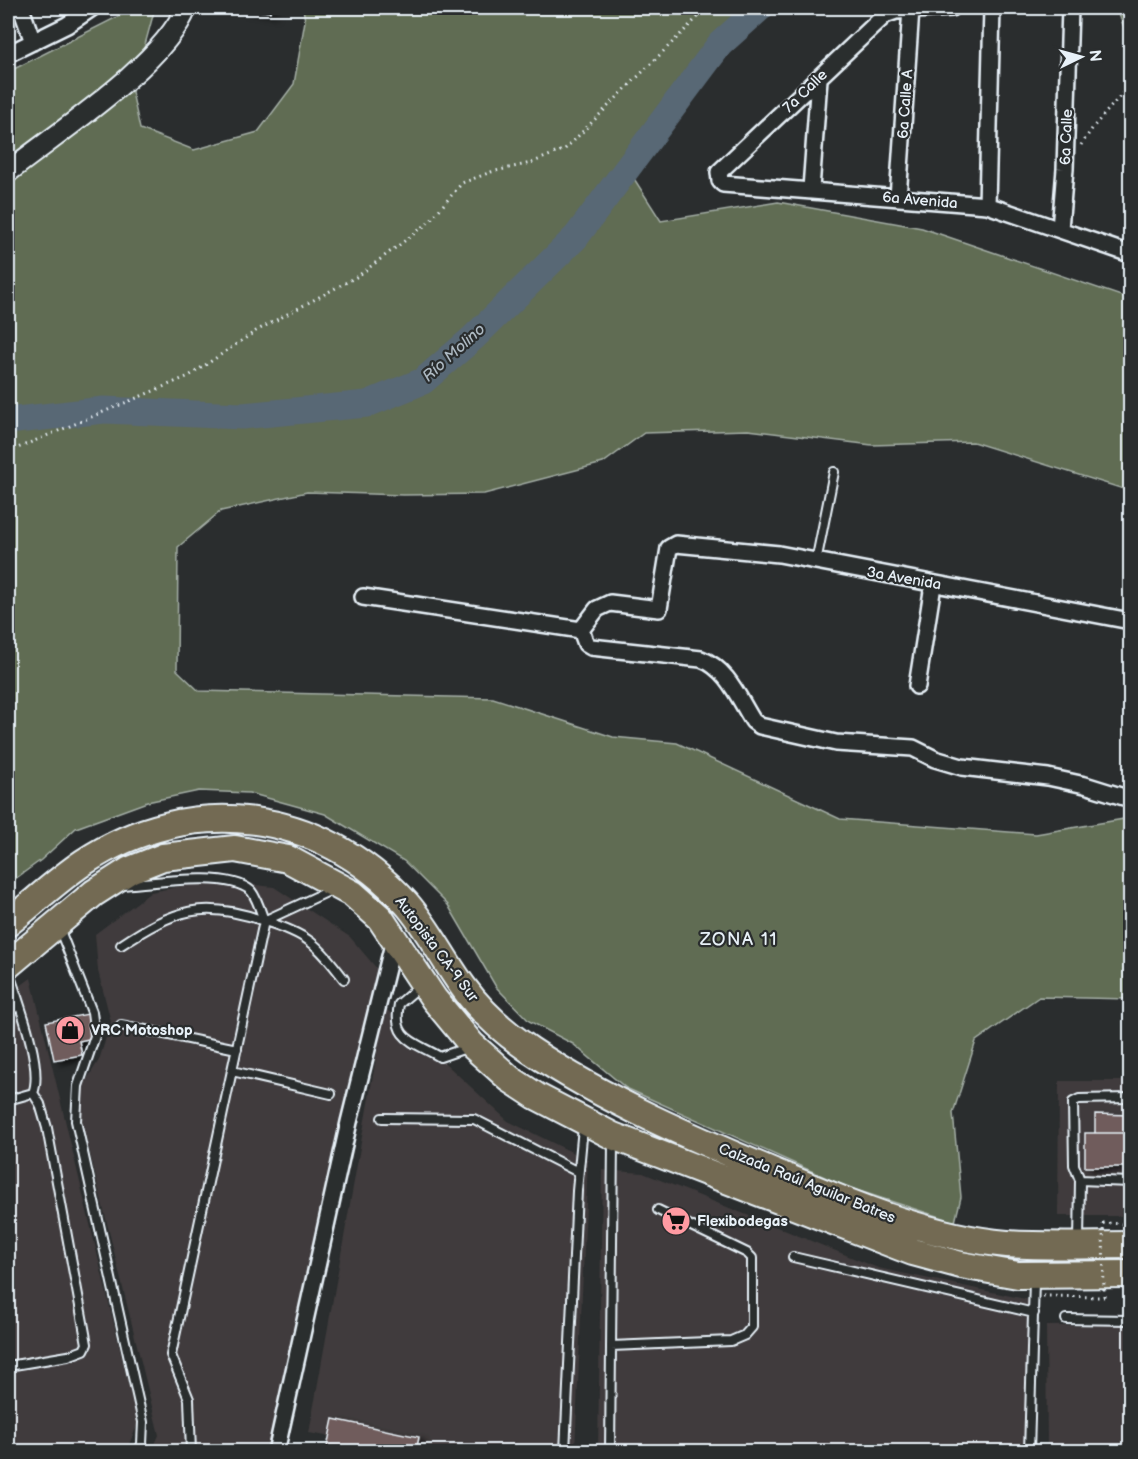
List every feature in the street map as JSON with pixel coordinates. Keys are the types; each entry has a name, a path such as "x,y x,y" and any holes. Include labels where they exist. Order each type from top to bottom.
{"highway":[{"name":"Autopista CA-9 Sur","path":"8,923 84,862 140,833 177,821 219,817 267,821 306,834 343,851 383,879 408,905 466,991 499,1027 563,1071 633,1108"},
{"name":"Autopista CA-9 Sur","path":"8,967 106,885 130,870 163,857 235,849 288,859 353,894 380,918 423,983 472,1046 510,1079 583,1122 613,1136"},
{"path":"613,1136 633,1108"},
{"name":"Calzada Raúl Aguilar Batres","path":"633,1108 731,1154 892,1218 1006,1244 1131,1245"},
{"name":"Calzada Raúl Aguilar Batres","path":"613,1136 913,1252 961,1265 1018,1275 1131,1274"}],"main road":[{"path":"8,172 141,68 179,24 186,8"}],"street":[{"path":"21,8 33,42"},
{"path":"8,54 67,26 92,8"},
{"path":"912,9 951,8"},
{"path":"987,205 992,8"},
{"name":"6a Calle","path":"1060,230 1065,169 1070,8"},
{"name":"7a Calle","path":"725,168 885,15 912,9"},
{"name":"6a Calle A","path":"898,198 912,9"},
{"path":"811,189 819,79"},
{"name":"6a Avenida","path":"725,168 718,177 723,184 811,189 987,205 1131,254"},
{"name":"3a Avenida","path":"581,630 597,609 610,603 659,609 669,548 676,544 778,554 1131,621"},
{"path":"917,686 933,585"},
{"path":"363,597 581,630 584,640 591,647 701,659 712,663 721,671 753,721 760,726 836,743 913,747 935,759 962,767 1067,781 1131,799"},
{"path":"276,1452 349,1122 394,940"}],"lane":[{"path":"816,562 834,472"},
{"path":"106,885 196,878 238,882 252,892 264,921 171,1355 189,1399 191,1452"},
{"path":"264,921 309,897 340,886"},
{"path":"121,945 147,927 184,912 211,908 239,912 293,930 317,945 344,979"},
{"path":"57,924 92,1012 95,1036 78,1086 76,1121 143,1422 142,1444 138,1452"},
{"path":"8,967 34,1059 37,1084 33,1093"},
{"path":"423,983 399,1004 398,1029 403,1035 440,1057 472,1046"},
{"path":"8,1014 18,1004"},
{"path":"121,1025 237,1049"},
{"path":"232,1071 331,1094"},
{"path":"8,1100 33,1093"},
{"path":"8,1366 68,1356 84,1350 87,1344 47,1128 40,1104 33,1093"},
{"path":"1079,1245 1080,1180 1074,1165 1073,1102 1079,1098 1131,1098"},
{"path":"382,1118 474,1119 578,1172"},
{"path":"565,1452 578,1172 583,1122"},
{"path":"610,1452 613,1136"},
{"path":"1080,1180 1131,1182"},
{"path":"611,1346 731,1341 745,1335 752,1327 752,1258 747,1253 658,1210"},
{"path":"793,1257 1034,1313"},
{"path":"1029,1452 1034,1275"},
{"path":"1066,1319 1131,1320"}],"path":[{"path":"8,452 189,376 256,331 357,276 428,224 462,183 491,172 531,163 565,149 707,8"},
{"path":"1065,169 1094,126 1131,85"},
{"path":"1054,1298 1104,1297 1103,1223 1131,1224"}],"shaded area":[{"path":"213,880 274,887 350,937 378,970 268,1451 152,1451 159,1435 76,1097 99,1060 111,1022 98,971 95,934 151,892"},
{"path":"31,978 138,1424 126,1451 8,1451 8,995"},
{"path":"385,1008 508,1121 588,1160 575,1451 413,1451 309,1433"},
{"path":"1059,1081 1130,1081 1130,1216 1058,1216"},
{"path":"602,1170 643,1173 878,1268 1030,1300 1034,1451 598,1452"},
{"path":"1130,1325 1130,1451 1047,1451 1046,1326"}],"green space":[{"path":"130,8 155,8 132,92 140,129 194,150 258,132 294,84 305,21 303,8 769,8 708,62 624,163 661,221 778,202 922,228 1130,299 1130,491 973,442 872,445 748,430 644,433 603,463 484,494 403,495 307,492 221,511 178,547 177,670 199,691 493,698 613,737 677,743 840,819 1036,834 1130,818 1130,999 1039,997 976,1041 953,1113 961,1197 955,1222 847,1187 626,1088 573,1044 529,1021 496,987 448,905 404,861 325,814 249,793 199,791 147,802 76,828 41,860 8,884 8,72 129,11"},
{"path":"1116,8 1130,8 1130,42 1118,12"}],"building":[{"path":"242,8 271,8 270,12"},
{"name":"VRC Motoshop","path":"88,1014 93,1038 79,1041 82,1055 54,1060 46,1022"},
{"path":"1095,1114 1130,1115 1130,1133 1095,1133"},
{"path":"1085,1133 1130,1133 1130,1167 1085,1167"},
{"path":"333,1419 419,1437 416,1452 326,1452"}],"waterway":[{"name":"Río Molino","path":"8,421 104,410 242,416 367,404 423,381 473,338 576,237 720,44 760,8"}],"place":[{"name":"VRC Motoshop","path":"70,1030"},
{"name":"Flexibodegas","path":"676,1221"}],"district":[{"name":"ZONA 11","path":"739,939"}]}
